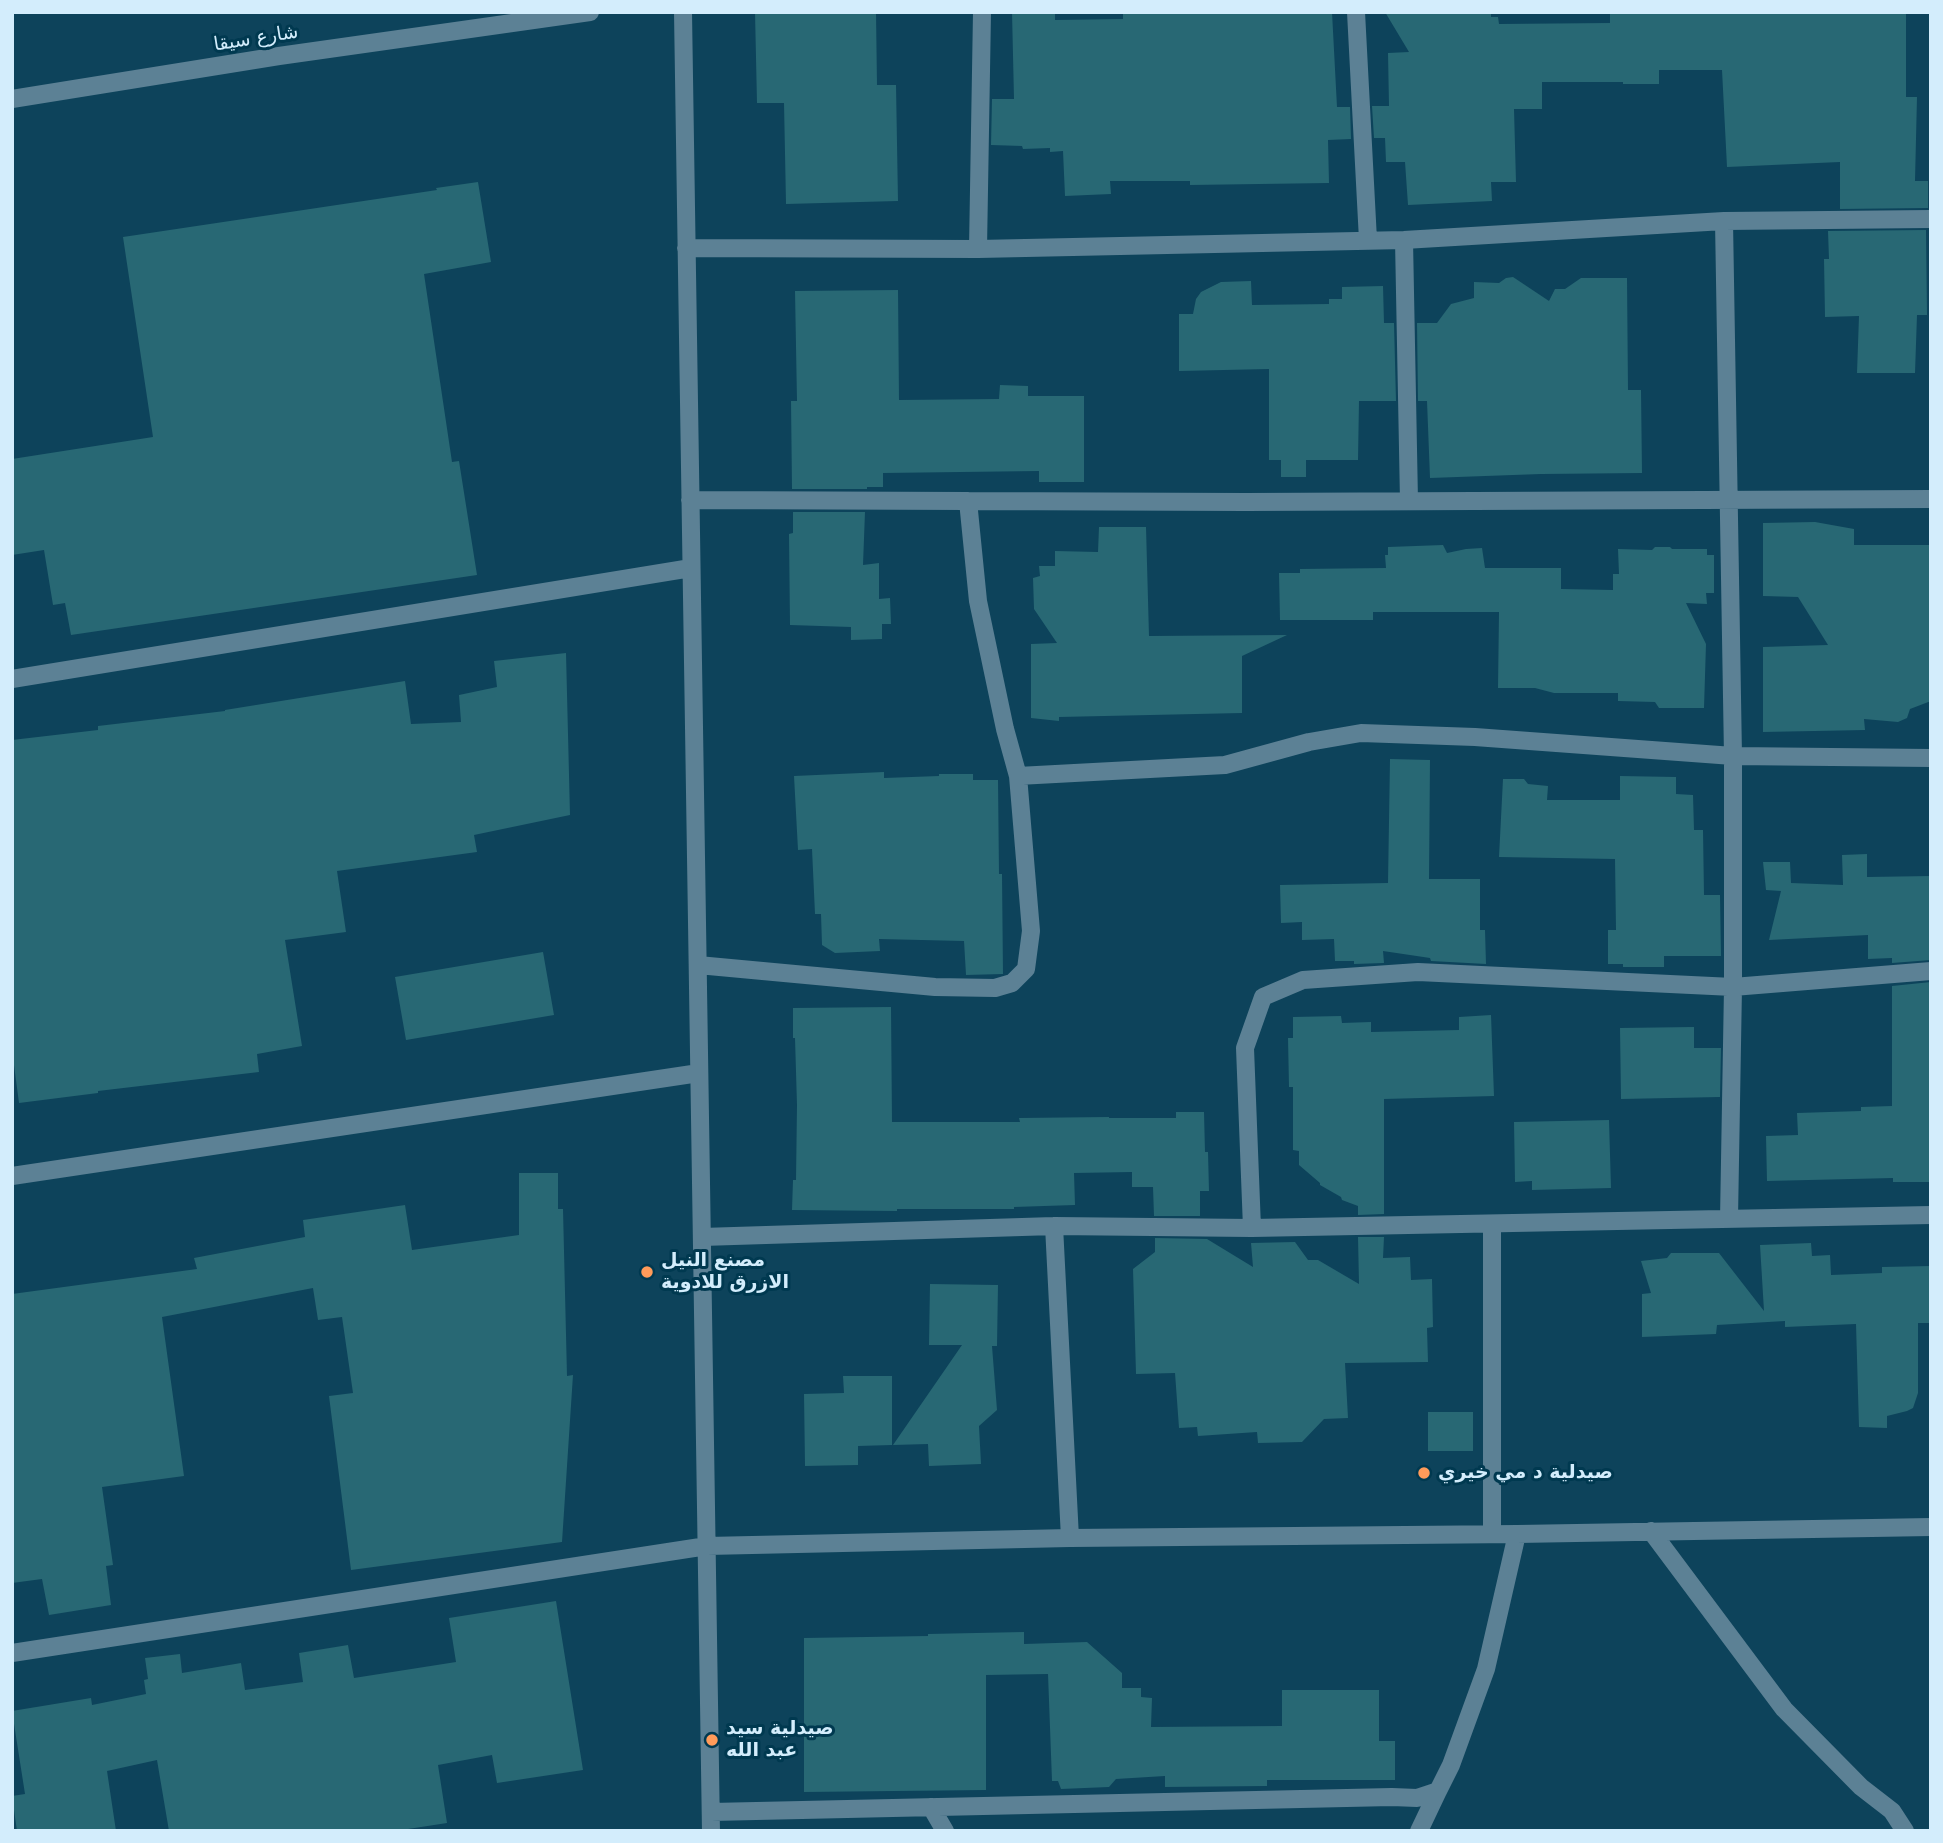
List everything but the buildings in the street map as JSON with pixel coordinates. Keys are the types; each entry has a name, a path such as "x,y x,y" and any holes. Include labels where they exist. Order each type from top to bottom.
{"street":[{"name":"شارع سيقا","path":"12,99 279,56 590,12"},
{"path":"683,12 711,1822 931,1807 1418,1798 1438,1791"},
{"path":"978,249 982,12"},
{"path":"1356,12 1368,240"},
{"path":"686,248 978,249 1404,240 1724,221 1931,219"},
{"path":"1724,221 1732,755 1733,987 1729,1219"},
{"path":"1404,240 1409,501"},
{"path":"690,500 1931,499"},
{"path":"698,965 936,987 995,988 1012,983 1026,969 1031,931 1018,776 1005,729 978,601 968,501"},
{"path":"12,679 691,568"},
{"path":"1018,776 1225,765 1309,742 1362,733 1475,737 1732,755 1931,758"},
{"path":"1252,1228 1245,1048 1263,997 1303,980 1419,972 1733,987 1931,971"},
{"path":"12,1176 699,1073"},
{"path":"702,1237 1054,1226 1252,1228 1931,1215"},
{"path":"1492,1224 1492,1534"},
{"path":"1054,1226 1070,1538"},
{"path":"12,1653 707,1546 1070,1538 1931,1527"},
{"path":"1651,1531 1784,1709 1861,1787 1892,1811 1905,1831"},
{"path":"1419,1831 1451,1765 1486,1669 1517,1534"},
{"path":"931,1807 945,1831"}],"place":[{"name":"مصنع النيل الازرق للادوية","path":"647,1272"},
{"name":"صيدلية د مي خيري","path":"1424,1473"},
{"name":"صيدلية سيد عبد الله","path":"712,1740"}]}
